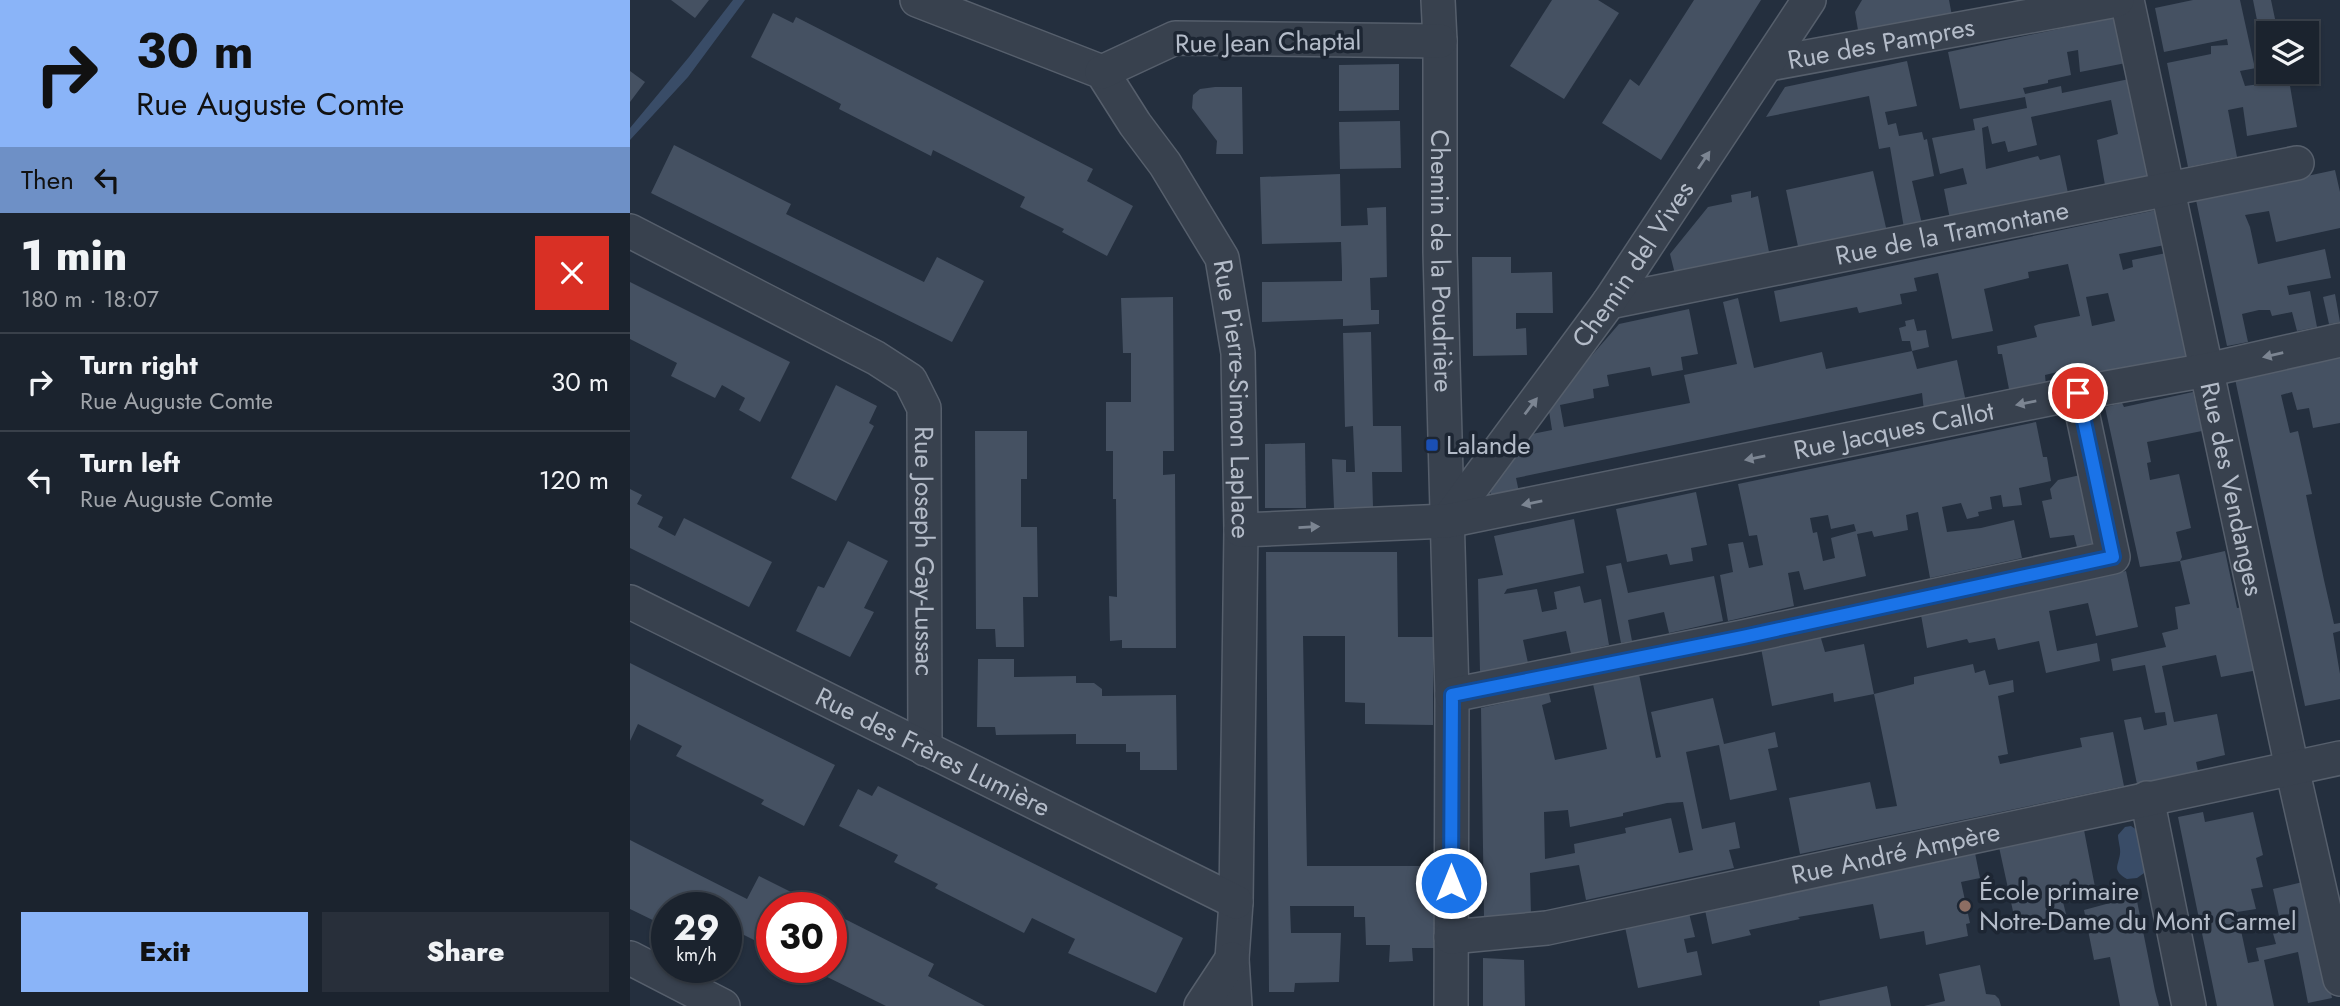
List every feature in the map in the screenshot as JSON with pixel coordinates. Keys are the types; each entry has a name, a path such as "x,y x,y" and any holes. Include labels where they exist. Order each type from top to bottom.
{"street":[{"name":"Chemin de la Poudrière","path":"1438,0 1440,252 1452,695 1451,1006"},
{"name":"Chemin del Vives","path":"1447,521 1609,302 1809,0"},
{"name":"Rue des Pampres","path":"1769,64 2117,0"},
{"name":"Rue des Vendanges","path":"2127,0 2340,979"},
{"path":"921,1 1102,72"},
{"name":"Rue Jean Chaptal","path":"1102,72 1175,38 1440,41"},
{"name":"Rue Pierre-Simon Laplace","path":"1102,72 1135,124 1165,164 1222,258 1238,352 1241,530 1236,902 1232,960 1235,1006"},
{"name":"Rue de la Tramontane","path":"1609,302 2297,163"},
{"name":"Rue Joseph Gay-Lussac","path":"630,231 876,358 910,380 924,408 925,749"},
{"name":"Rue Jacques Callot","path":"1241,530 1447,521 2078,393 2207,370 2340,340"},
{"path":"1452,695 1743,637 2113,557 2078,393"},
{"name":"Rue des Frères Lumière","path":"630,603 1236,902"},
{"name":"Rue André Ampère","path":"1451,937 1547,928 2340,758"},
{"path":"2147,798 2189,1006"},
{"path":"630,958 723,1006"},
{"path":"1201,1006 1232,960"}],"water":[{"path":"733,0 745,0 688,77 630,140 630,128"},
{"path":"2131,826 2140,832 2147,871 2137,878 2127,879 2117,868 2120,852 2118,835 2125,827"}],"building":[{"path":"671,0 709,0 695,18"},
{"path":"1552,0 1598,0 1619,13 1564,99 1510,66"},
{"path":"1694,0 1761,0 1661,160 1602,123 1630,79 1639,86"},
{"path":"1862,0 1949,0 1952,16 1859,36 1855,12"},
{"path":"2193,0 2240,0 2256,64 2256,68 2240,71 2245,86 2290,84 2297,127 2247,136 2243,107 2228,110 2237,157 2188,167 2167,63 2211,54 2211,46 2228,45 2227,39 2164,52 2155,8"},
{"path":"2253,0 2271,0 2275,21 2257,21"},
{"path":"773,13 793,23 796,17 1093,169 1087,181 1133,206 1107,256 1062,232 1064,229 1020,207 1025,197 933,150 931,156 839,109 841,104 751,57"},
{"path":"2121,16 2131,62 2080,72 2078,50 2067,52 2071,75 2023,88 2025,94 2061,86 2062,93 2134,78 2153,175 2105,185 2097,140 2118,134 2111,100 2031,117 2037,145 2008,152 2005,141 1992,144 1988,126 1982,128 1986,169 2038,156 2040,160 2060,155 2068,193 1950,219 1944,189 1967,184 1963,168 1940,174 1932,138 1975,130 1973,119 2027,108 2025,97 1960,109 1948,52"},
{"path":"1907,61 1917,106 1885,112 1888,125 1896,123 1899,136 1922,132 1924,140 1927,139 1934,176 1912,181 1922,224 1904,228 1890,147 1879,149 1869,96 1766,117 1785,87"},
{"path":"1399,64 1399,110 1339,111 1339,65"},
{"path":"630,71 645,82 630,102"},
{"path":"1242,87 1243,154 1216,154 1217,141 1192,108 1193,95 1200,89"},
{"path":"1400,121 1401,168 1340,169 1339,122"},
{"path":"674,145 791,204 786,214 924,282 937,257 984,281 952,342 651,193"},
{"path":"2335,170 2340,192 2340,228 2276,242 2269,211 2245,215 2258,264 2325,249 2331,278 2287,286 2289,295 2310,291 2317,327 2297,331 2292,312 2272,316 2270,310 2259,310 2242,314 2248,342 2227,346 2196,200"},
{"path":"1873,171 1887,232 1799,251 1786,190"},
{"path":"1340,174 1341,226 1368,225 1367,208 1386,207 1387,277 1370,278 1371,310 1379,310 1379,324 1343,326 1343,319 1262,322 1262,282 1342,281 1342,270 1341,242 1262,244 1260,177"},
{"path":"1751,191 1751,198 1758,196 1770,257 1676,278 1670,254 1708,207 1732,202 1731,195"},
{"path":"2161,209 2170,244 2119,254 2123,270 2133,267 2132,260 2171,252 2194,354 2076,379 2074,368 2045,375 2046,386 2010,394 2002,354 1998,354 1997,346 2037,337 2034,326 2039,324 2080,316 2068,264 2028,272 2029,278 1984,289 1993,331 1952,339 1938,273 1914,278 1917,291 1900,294 1902,304 1859,313 1857,307 1780,322 1774,291","holes":["2108,293 2115,321 2092,326 2086,297"]},
{"path":"1472,257 1511,257 1511,273 1552,272 1553,313 1516,313 1516,329 1526,328 1527,355 1473,356"},
{"path":"630,282 790,362 760,422 739,410 745,398 722,385 715,398 671,376 677,363 630,339"},
{"path":"2335,294 2340,322 2329,324 2323,297"},
{"path":"1173,297 1174,451 1163,451 1163,475 1175,474 1176,648 1122,648 1122,640 1110,641 1109,596 1117,597 1116,499 1113,499 1113,451 1106,451 1106,402 1131,402 1131,353 1123,353 1121,298"},
{"path":"1738,298 1754,368 1822,352 1826,369 1912,351 1917,369 1957,360 1966,402 1924,411 1922,393 1516,478 1520,497 1493,502 1490,490 1532,434 1552,430 1549,411 1619,324 1689,309 1698,354 1681,357 1683,370 1652,376 1650,367 1607,375 1609,386 1593,389 1594,398 1560,405 1564,427 1690,403 1684,375 1737,364 1723,302"},
{"path":"1914,319 1917,331 1926,330 1929,347 1912,351 1910,341 1902,341 1899,328 1906,326 1905,321"},
{"path":"1371,332 1373,426 1401,426 1402,472 1372,472 1373,507 1334,508 1332,459 1346,460 1346,472 1355,472 1353,426 1345,427 1343,333"},
{"path":"2340,357 2340,423 2313,428 2309,408 2297,410 2292,392 2281,395 2290,433 2298,431 2312,494 2306,495 2324,580 2334,624 2340,623 2340,631 2333,633 2340,674 2340,699 2305,706 2235,379"},
{"path":"836,385 877,406 869,423 874,426 836,501 791,478"},
{"path":"2193,392 2202,431 2147,442 2151,462 2147,463 2150,480 2179,474 2191,528 2176,532 2182,557 2180,561 2140,567 2105,407 2122,403 2124,407"},
{"path":"2036,422 2051,481 2019,488 2022,505 2003,507 2001,495 1990,497 1992,509 1978,512 1979,516 1967,519 1961,503 1942,507 1947,532 2014,520 2022,558 1930,578 1918,512 1906,515 1908,530 1874,537 1872,531 1857,534 1866,576 1804,590 1799,571 1788,573 1794,606 1728,621 1720,575 1733,572 1728,544 1743,542 1749,568 1763,565 1757,535 1749,536 1738,484","holes":["1828,515 1831,529 1854,524 1856,531 1831,538 1835,558 1823,561 1817,532 1813,533 1810,518"]},
{"path":"975,431 1027,431 1027,479 1021,479 1021,527 1037,527 1038,597 1023,597 1024,647 996,647 995,629 976,629"},
{"path":"1305,443 1306,508 1265,508 1265,444"},
{"path":"2085,474 2099,542 2077,547 2074,535 2050,538 2042,501 2052,499 2050,489 2058,480"},
{"path":"630,489 642,495 637,504 663,517 658,527 675,536 684,518 772,562 749,607 630,548"},
{"path":"1696,492 1707,545 1691,548 1693,561 1670,565 1667,554 1627,562 1616,509"},
{"path":"1574,519 1584,573 1507,589 1504,594 1537,589 1542,612 1557,609 1554,592 1580,586 1584,603 1601,599 1609,645 1571,654 1566,631 1523,640 1528,663 1480,672 1478,579 1503,575 1494,536"},
{"path":"848,541 888,561 864,608 874,612 850,657 796,631 818,586 824,588"},
{"path":"2225,551 2237,608 2250,606 2263,669 2221,677 2216,655 2162,666 2174,722 2217,714 2225,755 2196,762 2198,771 2137,784 2124,720 2141,717 2144,730 2167,725 2165,712 2155,713 2145,665 2113,671 2111,659 2166,647 2162,633 2178,629 2175,607 2190,604 2180,561"},
{"path":"1266,552 1397,552 1398,637 1433,637 1433,725 1365,724 1365,703 1345,702 1345,636 1303,636 1307,866 1434,866 1435,948 1412,948 1413,961 1389,962 1390,945 1366,945 1365,917 1354,917 1354,906 1290,906 1291,933 1341,933 1339,982 1295,983 1294,992 1269,992"},
{"path":"1621,563 1628,593 1714,576 1723,621 1669,633 1664,612 1628,620 1632,641 1621,643 1606,566"},
{"path":"2126,571 2138,627 2096,636 2088,603 2049,611 2057,651 2097,643 2100,661 2046,673 2039,641 1998,650 1995,638 1969,643 1967,639 1927,648 1921,615"},
{"path":"1820,635 1825,652 1864,644 1874,694 1834,702 1833,693 1772,706 1761,648"},
{"path":"978,659 1014,659 1014,677 1076,676 1076,683 1094,683 1102,689 1102,696 1176,695 1177,770 1140,770 1140,752 1126,752 1126,744 1076,744 1076,734 996,735 995,727 977,727"},
{"path":"630,663 835,765 804,826 761,804 764,800 676,756 682,746 638,724 630,741"},
{"path":"1973,664 1975,673 1985,670 1989,685 2013,680 2014,692 1998,696 2008,754 1998,756 2000,764 2082,747 2080,738 2113,732 2124,786 1800,854 1789,798 1870,782 1876,809 1897,806 1874,694 1914,684 1914,677"},
{"path":"1639,674 1656,758 1661,757 1651,712 1713,698 1724,744 1775,732 1778,747 1768,749 1777,790 1730,800 1719,745 1686,752 1702,829 1735,822 1740,848 1729,850 1734,868 1586,900 1579,865 1530,873 1531,916 1484,917 1481,708 1549,693 1551,702 1542,705 1555,760 1607,749 1593,684","holes":["1683,802 1693,850 1679,853 1671,818 1625,828 1626,833 1574,844 1575,853 1545,859 1544,812 1568,810 1570,827 1667,803"]},
{"path":"878,786 1183,938 1156,993 1068,953 1075,939 1032,918 1024,933 935,888 938,884 894,862 898,855 839,826 858,789 872,796"},
{"path":"2203,812 2205,822 2253,812 2263,855 2256,858 2263,887 2251,889 2256,909 2237,912 2248,963 2259,961 2256,948 2276,944 2272,930 2288,927 2287,921 2292,920 2290,914 2279,916 2273,889 2307,881 2332,998 2308,1003 2298,952 2264,960 2274,1006 2217,1006 2178,817"},
{"path":"2084,830 2095,887 2061,894 2066,914 2016,925 1999,847"},
{"path":"630,840 733,892 651,892 651,919 630,909"},
{"path":"1975,853 1980,878 1961,882 1970,923 1966,924 1968,936 1926,945 1924,931 1880,939 1873,904 1798,917 1800,919 1749,930 1751,935 1712,944 1705,910"},
{"path":"759,876 791,892 756,892 756,941 742,934 742,896 747,899"},
{"path":"2136,896 2159,1006 2120,1006 2110,957 2094,960 2084,910"},
{"path":"1689,913 1695,937 1684,939 1687,953 1697,951 1702,975 1638,988 1625,927"},
{"path":"847,920 934,964 928,976 985,1006 886,1006 839,983 847,983"},
{"path":"1483,958 1524,960 1525,1006 1483,1006"},
{"path":"1980,965 1986,994 1995,995 2001,1006 1924,1006 1945,1001 1939,974"},
{"path":"1887,986 1891,1006 1820,1006 1819,1001"}],"place":[{"name":"Lalande","path":"1432,445"},
{"name":"École primaire Notre-Dame du Mont Carmel","path":"1965,906"}],"route":[{"path":"1451,883 1452,695 1743,637 2113,557 2078,393"}]}
